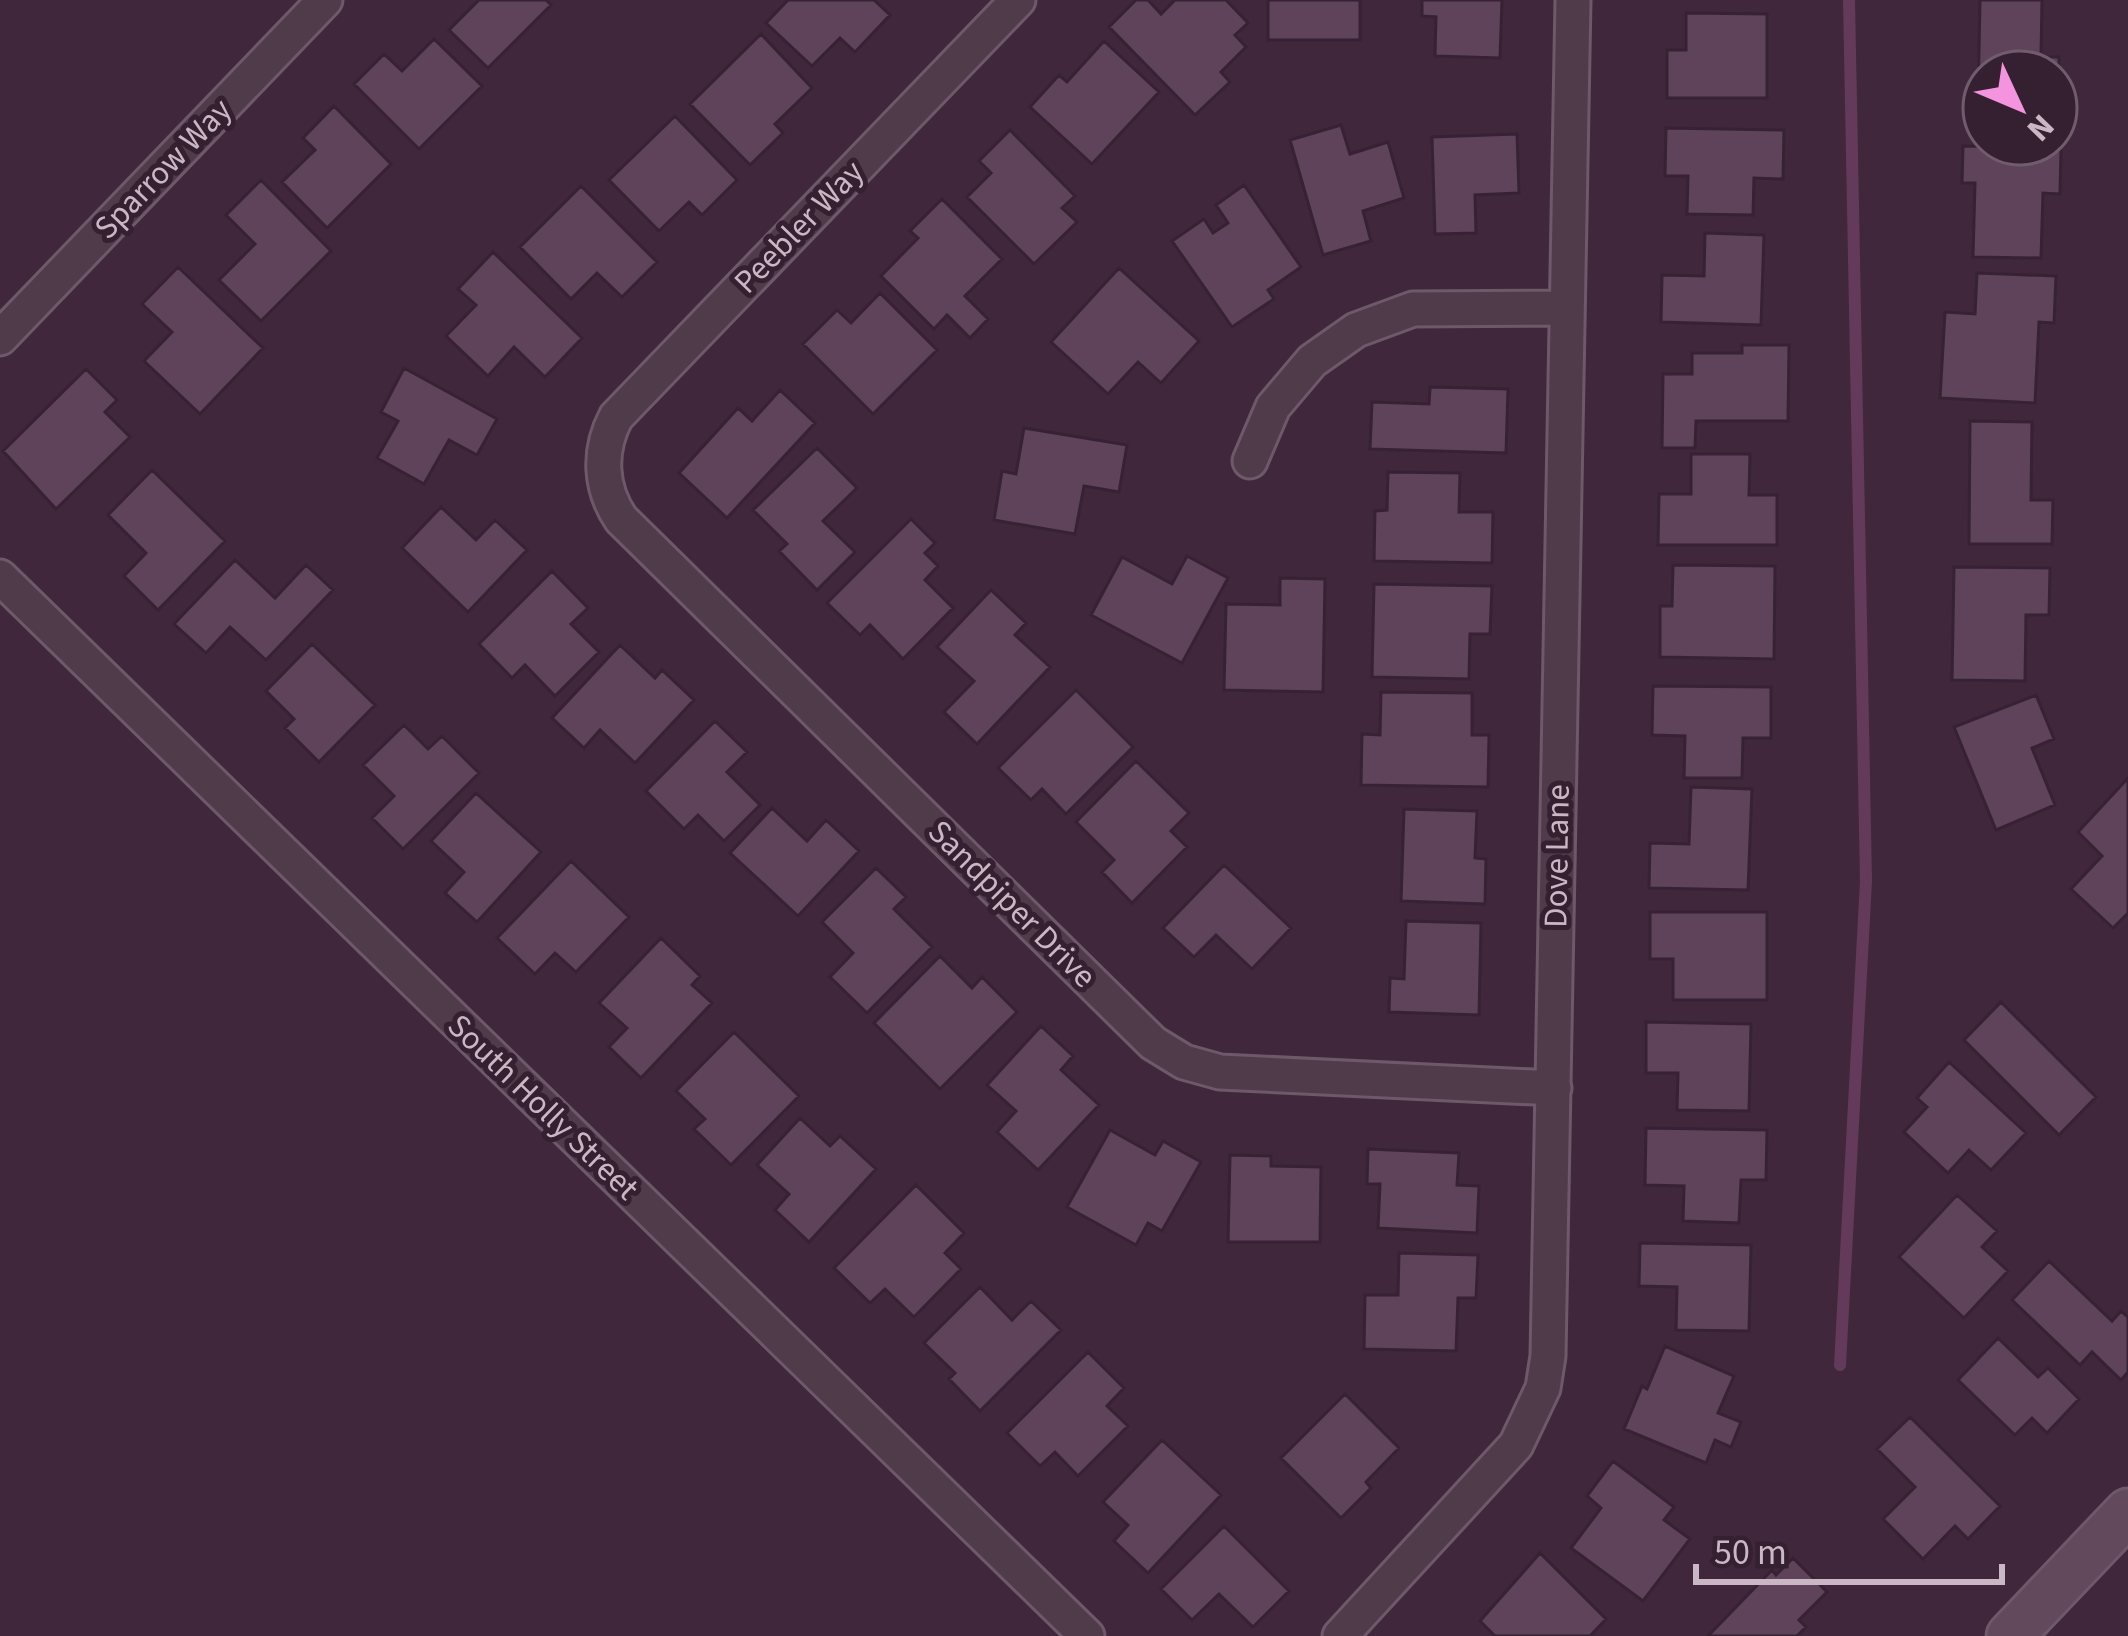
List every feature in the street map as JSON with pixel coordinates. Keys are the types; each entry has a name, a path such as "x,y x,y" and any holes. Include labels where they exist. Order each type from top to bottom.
{"main road":[{"path":"2010,1636 2126,1518"}],"street":[{"name":"Sparrow Way","path":"0,338 326,0"},
{"name":"Peebler Way","path":"603,467 616,417 1018,0"},
{"name":"Dove Lane","path":"1340,1636 1516,1445 1543,1388 1549,1356 1573,0"},
{"path":"1250,461 1274,407 1312,361 1356,330 1413,309 1565,308"},
{"name":"Sandpiper Drive","path":"603,467 609,501 621,519 1153,1043 1184,1062 1220,1072 1554,1088"},
{"name":"South Holly Street","path":"0,577 1087,1636"}],"building":[{"path":"479,0 546,0 551,5 488,68 449,30"},
{"path":"788,0 874,0 890,15 855,52 840,38 812,66 766,23"},
{"path":"1136,0 1148,0 1161,14 1175,0 1226,0 1248,23 1235,35 1246,47 1221,72 1230,82 1195,115 1109,27"},
{"path":"1268,0 1360,0 1360,40 1268,40"},
{"path":"1422,0 1502,0 1500,58 1435,56 1436,17 1422,16"},
{"path":"1980,0 2042,0 2041,48 1979,48"},
{"path":"1686,13 1767,14 1767,98 1667,98 1667,50 1686,50"},
{"path":"761,34 812,88 775,124 783,133 750,165 690,104"},
{"path":"434,39 482,86 419,149 354,84 384,54 402,71"},
{"path":"1104,41 1159,92 1092,164 1030,107 1059,75 1067,82"},
{"path":"334,106 391,164 327,228 282,182 315,150 303,138"},
{"path":"675,116 737,180 702,215 689,202 659,231 609,180"},
{"path":"1341,125 1350,154 1388,142 1404,198 1363,211 1371,241 1323,255 1290,140"},
{"path":"1666,128 1784,130 1783,179 1754,178 1753,215 1687,214 1688,176 1665,176"},
{"path":"1010,130 1075,196 1062,208 1077,222 1034,264 967,197 991,173 979,161"},
{"path":"1517,134 1519,193 1475,195 1476,233 1435,234 1432,137"},
{"path":"1962,168 2061,168 2060,194 2043,193 2041,258 1973,257 1975,183 1962,183"},
{"path":"261,180 331,251 261,321 219,280 255,244 226,215"},
{"path":"1244,185 1301,267 1268,290 1274,299 1232,327 1172,241 1204,219 1213,233 1228,223 1216,205"},
{"path":"581,186 657,262 622,297 597,273 571,299 520,247"},
{"path":"942,199 1002,259 965,296 988,319 970,338 947,315 934,329 881,276 918,238 910,231"},
{"path":"1705,233 1764,235 1761,325 1661,322 1662,275 1704,276"},
{"path":"493,252 582,338 545,377 514,347 488,376 446,336 476,305 458,289"},
{"path":"178,267 263,348 200,414 144,361 172,332 142,304"},
{"path":"1119,268 1199,341 1161,383 1138,362 1108,394 1051,342"},
{"path":"1977,273 2056,276 2054,323 2039,322 2035,403 1940,398 1945,312 1975,314"},
{"path":"880,293 937,350 873,414 803,344 837,310 851,323"},
{"path":"1742,345 1789,345 1788,421 1696,421 1695,448 1662,448 1663,374 1692,374 1692,353 1742,353"},
{"path":"404,368 497,419 477,455 449,440 424,484 377,458 398,421 381,412"},
{"path":"86,369 117,400 105,412 130,437 56,509 3,451"},
{"path":"1430,387 1508,389 1506,453 1370,449 1372,402 1429,404"},
{"path":"780,390 815,423 727,518 679,473 738,408 752,421"},
{"path":"1970,421 2032,422 2031,500 2053,500 2052,544 1969,544"},
{"path":"1024,428 1127,445 1119,492 1084,486 1075,534 994,520 1002,471 1016,474"},
{"path":"817,448 857,488 823,521 855,552 817,590 779,551 787,544 753,510"},
{"path":"1691,454 1750,454 1749,495 1777,495 1777,545 1658,545 1659,494 1691,494"},
{"path":"152,470 225,541 158,610 124,576 146,553 108,515"},
{"path":"1388,472 1460,473 1459,512 1493,512 1492,563 1374,561 1375,511 1387,510"},
{"path":"441,507 476,540 495,520 527,550 468,612 402,548"},
{"path":"911,519 935,543 925,553 938,566 925,580 953,608 903,659 870,625 860,635 827,603"},
{"path":"1187,556 1228,578 1182,663 1091,615 1122,557 1172,584"},
{"path":"235,560 275,598 306,565 333,590 266,660 230,627 206,653 174,624"},
{"path":"1673,565 1775,566 1774,659 1660,657 1660,606 1672,606"},
{"path":"1954,567 2050,568 2049,615 2026,615 2025,681 1952,680"},
{"path":"552,571 588,608 571,624 599,652 555,696 525,665 512,678 479,644"},
{"path":"1280,578 1325,579 1323,692 1224,690 1226,604 1280,605"},
{"path":"1374,584 1492,586 1490,634 1470,634 1469,679 1372,677"},
{"path":"991,590 1026,623 1015,635 1050,667 977,744 944,712 974,681 937,647"},
{"path":"312,644 375,705 319,762 285,728 294,719 266,691"},
{"path":"620,645 655,678 662,670 694,700 635,763 600,730 584,748 552,718"},
{"path":"1653,686 1771,687 1771,738 1743,738 1742,778 1684,778 1685,736 1652,735"},
{"path":"1076,690 1133,747 1066,814 1042,789 1031,800 998,768"},
{"path":"1381,692 1472,693 1472,735 1489,735 1488,787 1361,785 1362,734 1380,735"},
{"path":"2036,695 2054,739 2032,748 2055,805 1996,830 1954,727"},
{"path":"715,721 747,752 727,772 760,805 724,841 698,815 684,829 646,791"},
{"path":"404,725 428,749 442,736 479,773 403,849 372,818 394,796 363,765"},
{"path":"1136,761 1189,813 1171,831 1187,847 1132,903 1102,872 1114,860 1076,822"},
{"path":"2128,778 2128,913 2113,928 2071,889 2102,856 2078,832"},
{"path":"1691,787 1752,789 1748,890 1649,888 1650,843 1689,844"},
{"path":"476,793 541,852 477,922 445,893 464,872 431,841"},
{"path":"772,808 807,841 826,820 859,851 798,916 730,853"},
{"path":"1404,809 1477,811 1475,858 1486,859 1485,904 1401,901"},
{"path":"571,861 629,917 576,972 555,953 535,974 497,938"},
{"path":"1224,865 1291,928 1252,969 1216,935 1194,957 1163,928"},
{"path":"876,868 906,897 894,909 932,947 867,1013 830,977 853,953 822,922"},
{"path":"1650,912 1767,912 1767,1000 1673,1000 1673,959 1650,959"},
{"path":"1406,921 1481,923 1479,1015 1389,1012 1390,978 1404,979"},
{"path":"661,938 700,976 692,985 712,1003 641,1078 609,1047 627,1028 599,1003"},
{"path":"940,956 972,988 982,977 1017,1012 940,1089 874,1023"},
{"path":"2001,1002 2096,1097 2059,1135 1964,1040"},
{"path":"1646,1022 1751,1024 1749,1111 1677,1110 1678,1073 1646,1073"},
{"path":"1041,1026 1073,1056 1061,1070 1099,1105 1038,1170 997,1132 1016,1111 987,1085"},
{"path":"734,1032 799,1096 731,1165 694,1129 705,1119 676,1091"},
{"path":"1949,1062 2026,1133 1991,1170 1969,1150 1948,1173 1904,1132 1927,1107 1917,1098"},
{"path":"800,1118 830,1146 840,1136 876,1169 809,1242 775,1210 789,1194 757,1165"},
{"path":"1646,1128 1767,1130 1766,1180 1741,1180 1739,1223 1683,1221 1684,1186 1645,1185"},
{"path":"1110,1130 1155,1155 1163,1141 1201,1162 1162,1231 1148,1223 1136,1245 1067,1207"},
{"path":"1368,1149 1459,1153 1457,1185 1479,1186 1477,1233 1378,1228 1380,1184 1367,1184"},
{"path":"1230,1155 1271,1156 1271,1166 1321,1167 1320,1242 1228,1242"},
{"path":"916,1185 964,1233 945,1253 961,1269 914,1317 885,1289 870,1303 834,1268"},
{"path":"1957,1195 1997,1231 1982,1247 2008,1271 1964,1318 1899,1257"},
{"path":"1640,1243 1751,1245 1749,1331 1676,1330 1677,1287 1639,1286"},
{"path":"1399,1253 1478,1255 1476,1298 1458,1298 1456,1351 1364,1349 1365,1295 1398,1295"},
{"path":"2049,1261 2112,1321 2121,1311 2128,1317 2128,1372 2121,1380 2092,1352 2080,1365 2012,1300"},
{"path":"980,1287 1012,1320 1031,1301 1061,1330 980,1411 949,1379 955,1373 924,1343"},
{"path":"1998,1338 2038,1377 2048,1368 2079,1399 2047,1433 2032,1418 2015,1435 1958,1380"},
{"path":"1665,1346 1734,1376 1718,1413 1741,1422 1731,1447 1715,1440 1706,1463 1624,1429"},
{"path":"1088,1352 1124,1388 1107,1406 1128,1426 1078,1476 1055,1452 1040,1466 1007,1433"},
{"path":"1345,1394 1399,1448 1366,1482 1371,1488 1341,1518 1281,1458"},
{"path":"1910,1417 2000,1506 1968,1539 1955,1526 1923,1559 1883,1519 1915,1487 1877,1449"},
{"path":"1162,1440 1221,1495 1148,1573 1114,1541 1128,1525 1103,1502"},
{"path":"1613,1461 1674,1507 1664,1520 1690,1539 1643,1601 1571,1548 1601,1508 1587,1496"},
{"path":"1224,1526 1289,1591 1253,1627 1219,1594 1192,1620 1161,1589"},
{"path":"1540,1553 1606,1619 1590,1636 1495,1636 1480,1621"},
{"path":"1793,1558 1827,1592 1799,1620 1806,1627 1797,1636 1708,1636 1772,1570 1776,1575"}],"waterway":[{"path":"1840,1365 1866,881 1849,0"}]}
